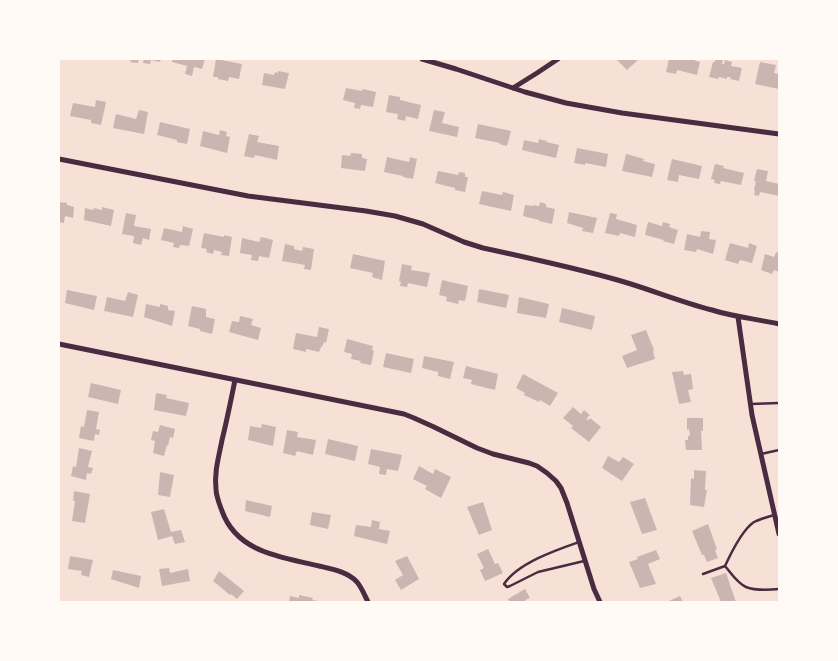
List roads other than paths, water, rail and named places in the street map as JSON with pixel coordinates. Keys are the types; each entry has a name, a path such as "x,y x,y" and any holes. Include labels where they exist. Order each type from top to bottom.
{"street":[{"path":"422,59 542,97 598,109 779,134"},
{"path":"513,88 558,59"},
{"path":"59,158 248,196 395,216 423,224 464,242 484,248 604,276 682,302 738,317 779,324"},
{"path":"738,317 751,404 779,534"},
{"path":"59,344 404,414 434,426 477,448 537,466 547,473 561,488 595,594 600,602"},
{"path":"235,380 217,466 217,498 224,517 244,542 254,548 334,569 348,575 357,582 368,602"}],"lane":[{"path":"751,404 779,403"},
{"path":"761,454 779,450"},
{"path":"703,574 725,566 749,527 760,519 775,515"},
{"path":"579,542 548,552 539,557 512,575 504,584 507,587 538,572 585,560"},
{"path":"725,566 735,578 746,586 763,590 779,589"}]}
